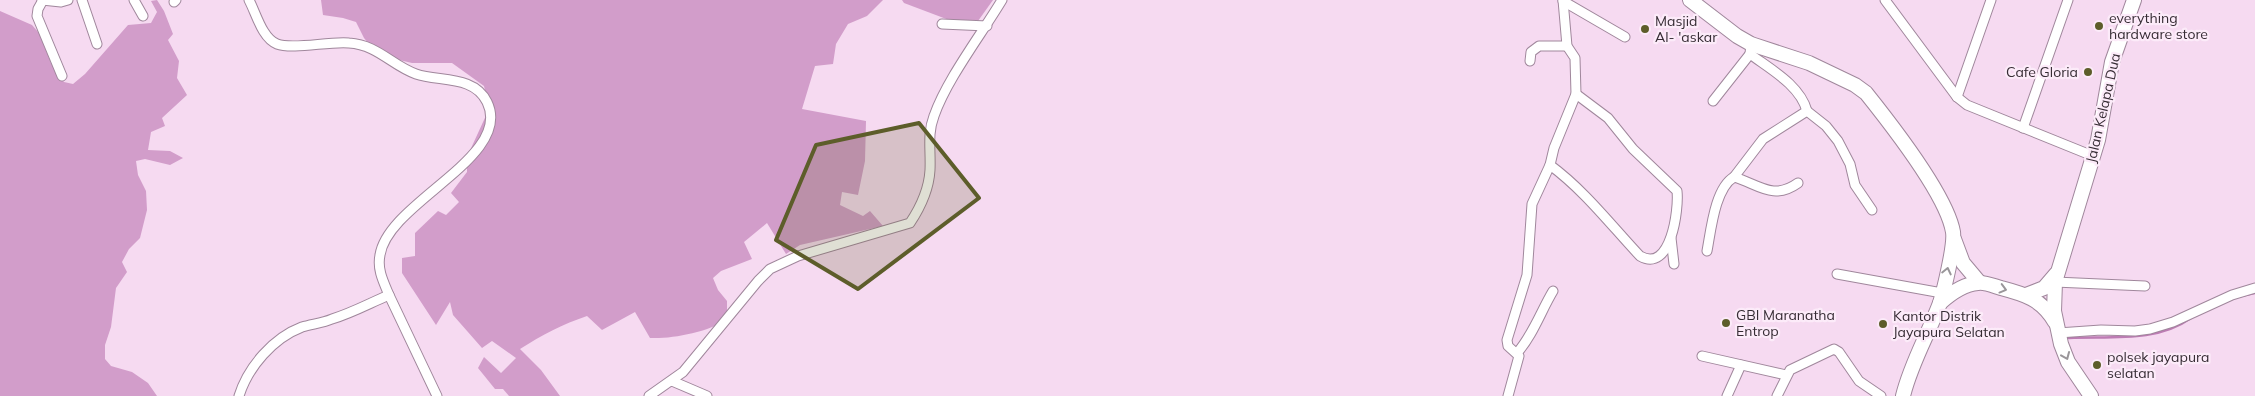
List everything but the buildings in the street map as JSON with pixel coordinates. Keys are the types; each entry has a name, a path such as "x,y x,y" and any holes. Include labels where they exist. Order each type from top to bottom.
{"highway":[{"path":"1690,0 1750,49 1810,64 1847,81 1866,93 1929,180 1951,226 1963,263 1979,282"},
{"name":"Jalan Kelapa Dua","path":"2056,278 2098,140 2110,70 2134,0"},
{"path":"1903,396 1908,376 1941,298 1954,238"},
{"path":"2026,295 2044,288 2056,278"},
{"path":"2056,278 2057,328"},
{"path":"1941,298 1979,282 2026,295 2042,304 2057,328 2068,362 2091,396"}],"street":[{"path":"62,76 37,16 38,9 43,0 61,2 68,0"},
{"path":"82,0 97,44"},
{"path":"134,0 143,16"},
{"path":"249,0 266,34 276,44 291,46 347,43 362,45 389,57 415,73 466,84 476,89 488,103 490,118 484,142 465,163 406,215 388,235 383,245 379,265 380,276 437,396"},
{"path":"649,396 683,372 770,269 798,256 910,223 928,187 930,129 934,115 945,93 1002,0"},
{"path":"1563,0 1625,37"},
{"path":"1517,353 1508,346 1506,340 1527,274 1532,204 1550,165 1554,148 1576,94 1574,58 1567,46 1563,0"},
{"path":"1885,0 1957,97 1967,105 2093,156"},
{"path":"1957,97 1991,0"},
{"path":"2023,128 2068,0"},
{"path":"942,24 987,26"},
{"path":"1530,61 1531,52 1539,46 1567,46"},
{"path":"1712,101 1750,49 1798,92 1805,101 1807,110 1813,118 1826,126 1838,141 1850,164 1856,185 1872,210"},
{"path":"1550,165 1563,174 1599,209 1640,256 1649,260 1653,259 1667,248 1677,210 1677,191 1633,149 1608,118 1576,94"},
{"path":"1707,251 1718,201 1724,187 1763,140 1807,110"},
{"path":"1734,176 1764,190 1788,190 1798,183"},
{"path":"1671,238 1674,264"},
{"path":"1837,274 1941,298"},
{"path":"2056,278 2145,286"},
{"path":"2057,328 2135,331 2150,329 2173,322 2232,295 2255,288"},
{"path":"1508,396 1518,362 1517,353 1530,337 1541,311 1553,291"},
{"path":"240,396 246,379 253,368 286,334 302,327 346,314 389,294"},
{"path":"1777,396 1790,370 1834,349 1839,352 1859,381 1881,396"},
{"path":"1702,356 1786,376"},
{"path":"1727,396 1741,365"},
{"path":"672,381 707,396"}],"highlighted area":[{"path":"919,123 979,198 858,289 776,240 816,145"}],"shaded area":[{"path":"157,0 164,11 173,34 168,40 179,61 177,78 187,95 162,118 165,126 151,132 148,150 170,151 183,158 170,165 145,159 136,161 138,175 146,191 147,210 140,238 129,249 122,262 127,272 116,288 111,327 105,345 105,359 111,366 132,372 148,383 157,396 0,396 0,11 32,25 39,33 51,63 64,82 73,84 85,74 128,25 151,23 157,12 151,1"},
{"path":"321,0 883,0 867,16 848,24 836,44 833,64 815,66 802,109 866,121 865,161 858,195 842,192 840,205 863,216 870,211 883,226 800,245 786,254 767,223 744,242 752,259 721,271 713,278 718,290 727,301 727,320 690,334 650,338 635,312 602,330 587,316 553,330 520,349 541,370 560,396 509,396 503,389 495,389 478,368 484,357 501,373 516,358 492,341 482,348 453,315 450,302 436,325 402,273 402,258 415,256 415,233 438,211 446,215 459,202 451,193 467,172 467,157 489,109 484,86 452,63 412,63 378,55 364,38 356,22 323,15"},
{"path":"902,0 993,0 978,21 949,20 904,3"}],"waterway":[{"path":"2241,296 2255,293"},
{"path":"2069,338 2148,335 2177,326 2191,318"}],"place":[{"name":"everything hardware store","path":"2099,26"},
{"name":"Masjid Al- 'askar","path":"1645,29"},
{"name":"Cafe Gloria","path":"2088,72"},
{"name":"GBI Maranatha Entrop","path":"1726,323"},
{"name":"Kantor Distrik Jayapura Selatan","path":"1883,324"},
{"name":"polsek jayapura selatan","path":"2097,365"}]}
